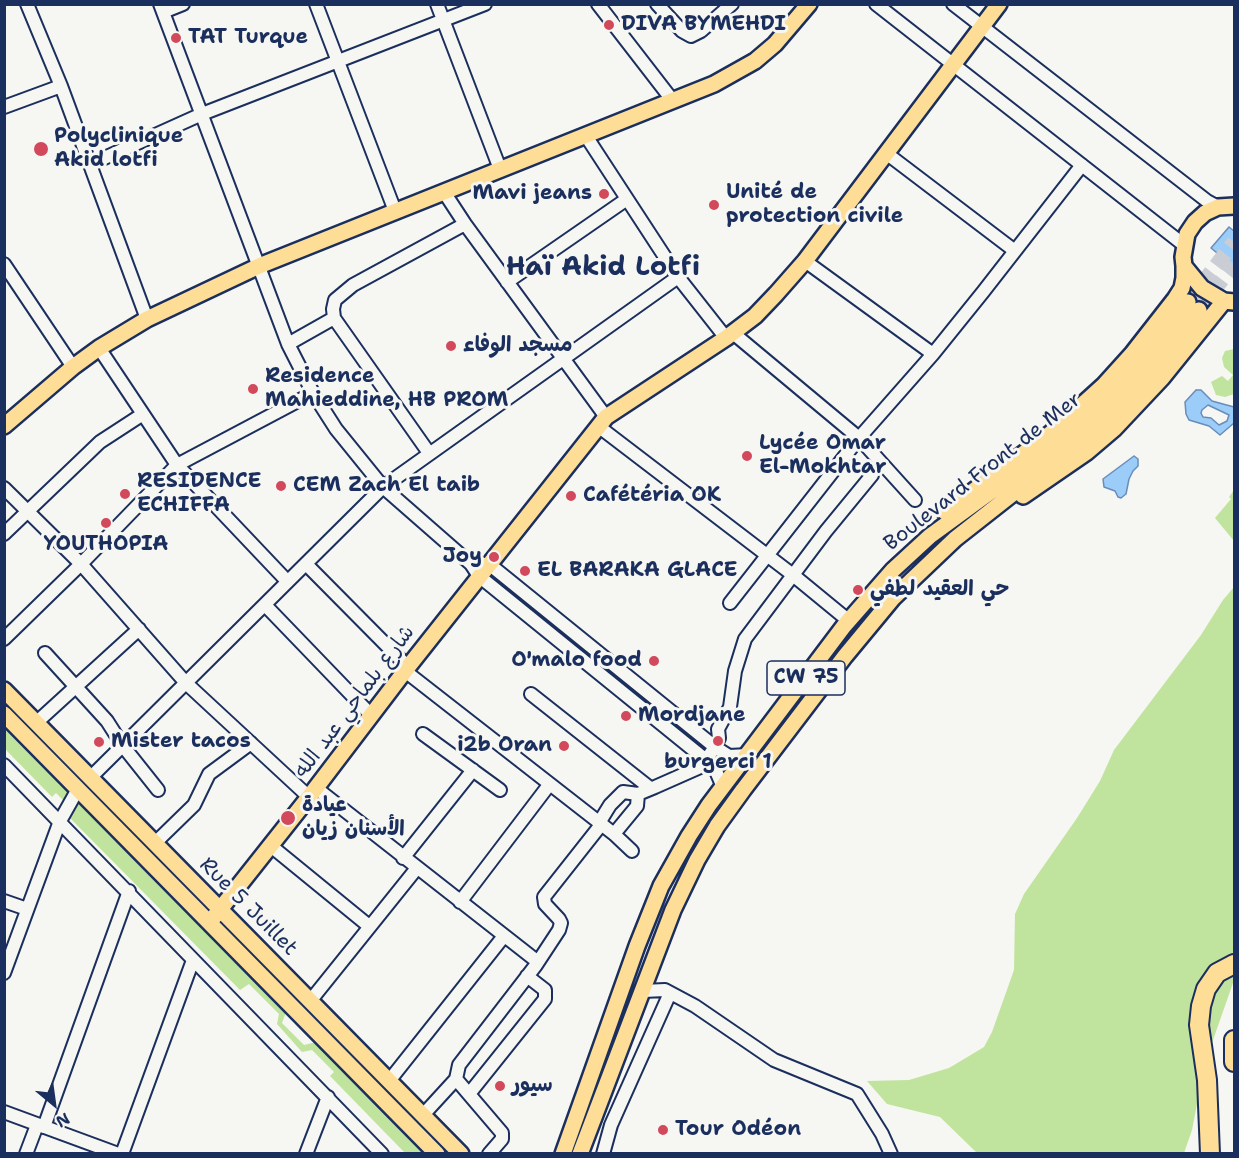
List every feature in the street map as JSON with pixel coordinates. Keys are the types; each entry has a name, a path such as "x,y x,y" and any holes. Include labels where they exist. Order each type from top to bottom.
{"highway":[{"path":"1210,1154 1207,1080 1199,1025 1201,1006 1206,989 1217,974 1234,964"},
{"path":"1234,1040 1234,1062"}],"main road":[{"path":"4,426 73,367 147,319 259,266 714,84 755,61 776,44 809,4"},
{"name":"شارع بلماحي عبد الله","path":"210,922 406,669 475,570 489,564 602,422 755,316 805,261 999,4"},
{"path":"893,570 912,543 934,521 1051,433 1104,385 1132,354 1182,288 1184,245 1187,234 1195,222 1205,213 1229,206"},
{"path":"954,539 1047,482 1114,429 1229,301 1202,288 1184,266"},
{"name":"Boulevard Front de Mer","path":"563,1154 637,946 662,886 689,836 723,787 849,621 893,570 930,536 1063,439 1096,412 1193,306 1143,379 1095,429 954,539"},
{"name":"CW 75","path":"580,1154 673,910 697,860 717,826 816,694 886,606 954,539"},
{"name":"Rue 5 Juillet","path":"4,690 462,1154"},
{"name":"Rue 5 Juillet","path":"4,714 437,1154"}],"street":[{"path":"27,4 91,164 147,319"},
{"path":"183,4 162,8 288,344 313,393 336,429 383,487 475,570 706,760 720,777 723,787"},
{"path":"316,4 395,211"},
{"path":"437,4 500,170"},
{"path":"91,164 202,114 485,4"},
{"path":"598,4 673,101"},
{"path":"657,4 682,31 691,36 701,31 732,4"},
{"path":"876,4 1184,245"},
{"path":"953,4 1197,194 1229,206"},
{"path":"4,106 61,86"},
{"path":"585,136 678,277 729,336 859,438 915,500"},
{"path":"886,153 1015,251"},
{"path":"730,603 859,438 933,354 1082,165"},
{"path":"444,192 562,358 602,422 849,621"},
{"path":"507,282 627,199"},
{"path":"429,453 334,318 335,300 353,285 465,224"},
{"path":"805,261 933,354"},
{"path":"4,264 73,367"},
{"path":"90,778 383,487 678,277"},
{"path":"288,344 334,318"},
{"path":"99,348 177,465 287,581"},
{"path":"4,639 177,465 313,393"},
{"path":"4,534 100,442 143,414"},
{"path":"423,1115 456,1079 459,1065 538,962 560,927 559,919 545,904 544,897 600,826 610,805 623,792 638,794 698,768 706,760 715,747 719,738 718,729 730,707 735,671 745,639 872,474"},
{"path":"4,488 81,564 186,683 250,743 312,793 417,868 538,962"},
{"path":"306,564 406,669 600,826 614,834 632,851"},
{"path":"489,564 715,747 729,756 748,755"},
{"path":"265,605 371,715"},
{"path":"37,722 139,629"},
{"path":"45,653 107,721 123,747 158,790"},
{"path":"531,694 650,788"},
{"path":"423,734 500,790"},
{"path":"155,843 194,805 209,774 250,743"},
{"path":"4,765 129,891 382,1154"},
{"path":"403,858 473,770"},
{"path":"460,902 549,785"},
{"path":"4,973 60,821 78,789"},
{"path":"614,834 637,806 638,794"},
{"path":"271,846 369,926"},
{"path":"310,999 417,868"},
{"path":"26,1154 41,1126 129,891"},
{"path":"4,901 27,909"},
{"path":"389,1081 504,936"},
{"path":"4,1112 120,1154 193,960"},
{"path":"469,1094 545,999 545,990 527,976"},
{"path":"643,990 665,990 695,1006 774,1060 857,1094 882,1134 891,1154"},
{"path":"603,1154 612,1125 670,993"},
{"path":"456,1079 502,1133 502,1139 489,1154"},
{"path":"306,1154 328,1097"}],"green space":[{"path":"1234,349 1234,394 1225,397 1216,395 1211,382 1222,376 1228,381 1233,375 1224,367 1222,358 1225,351"},
{"path":"1234,490 1234,541 1215,518 1231,499 1229,497"},
{"path":"1234,587 1234,980 1205,1063 1192,1130 1184,1153 977,1153 940,1117 887,1104 867,1081 909,1080 949,1068 984,1047 992,1032 1014,970 1015,914 1024,894 1077,818 1100,781 1114,750 1201,635"},
{"path":"4,727 286,1012 282,1023 304,1045 316,1042 425,1153 405,1153 330,1076 334,1072 312,1050 302,1052 277,1024 279,1014 249,984 240,990 67,815 72,809 56,793 52,797 5,749"}],"water":[{"path":"1229,227 1234,231 1234,267 1211,248"},
{"path":"1196,390 1201,390 1212,401 1234,407 1234,423 1220,435 1209,426 1189,420 1185,402","holes":["1208,405 1229,415 1227,421 1219,425 1211,418 1203,417 1201,413"]},
{"path":"1134,456 1138,459 1138,466 1129,479 1126,494 1121,498 1118,497 1115,491 1104,487 1103,479"}],"tunnel":[{"path":"1188,302 1234,242"},
{"path":"1199,310 1234,264"}],"place":[{"name":"DIVA BYMEHDI","path":"609,25"},
{"name":"TAT Turque","path":"176,38"},
{"name":"Polyclinique Akid lotfi","path":"41,149"},
{"name":"Mavi jeans","path":"604,194"},
{"name":"Unité de protection civile","path":"714,205"},
{"name":"مسجد الوفاء","path":"451,346"},
{"name":"Residence Mahieddine, HB PROM","path":"253,389"},
{"name":"Lycée Omar El-Mokhtar","path":"747,456"},
{"name":"CEM Zach El taib","path":"281,486"},
{"name":"RESIDENCE ECHIFFA","path":"125,494"},
{"name":"Cafétéria OK","path":"571,496"},
{"name":"YOUTHOPIA","path":"106,523"},
{"name":"Joy","path":"494,557"},
{"name":"EL BARAKA GLACE","path":"525,571"},
{"name":"حي العقيد لطفي","path":"858,590"},
{"name":"O'malo food","path":"654,661"},
{"name":"Mordjane","path":"626,716"},
{"name":"burgerci 1","path":"718,741"},
{"name":"Mister tacos","path":"99,742"},
{"name":"i2b Oran","path":"564,746"},
{"name":"عيادة الأسنان زيان","path":"288,818"},
{"name":"سيور","path":"500,1086"},
{"name":"Tour Odéon","path":"663,1130"}],"district":[{"name":"Haï Akid Lotfi","path":"603,268"}]}
